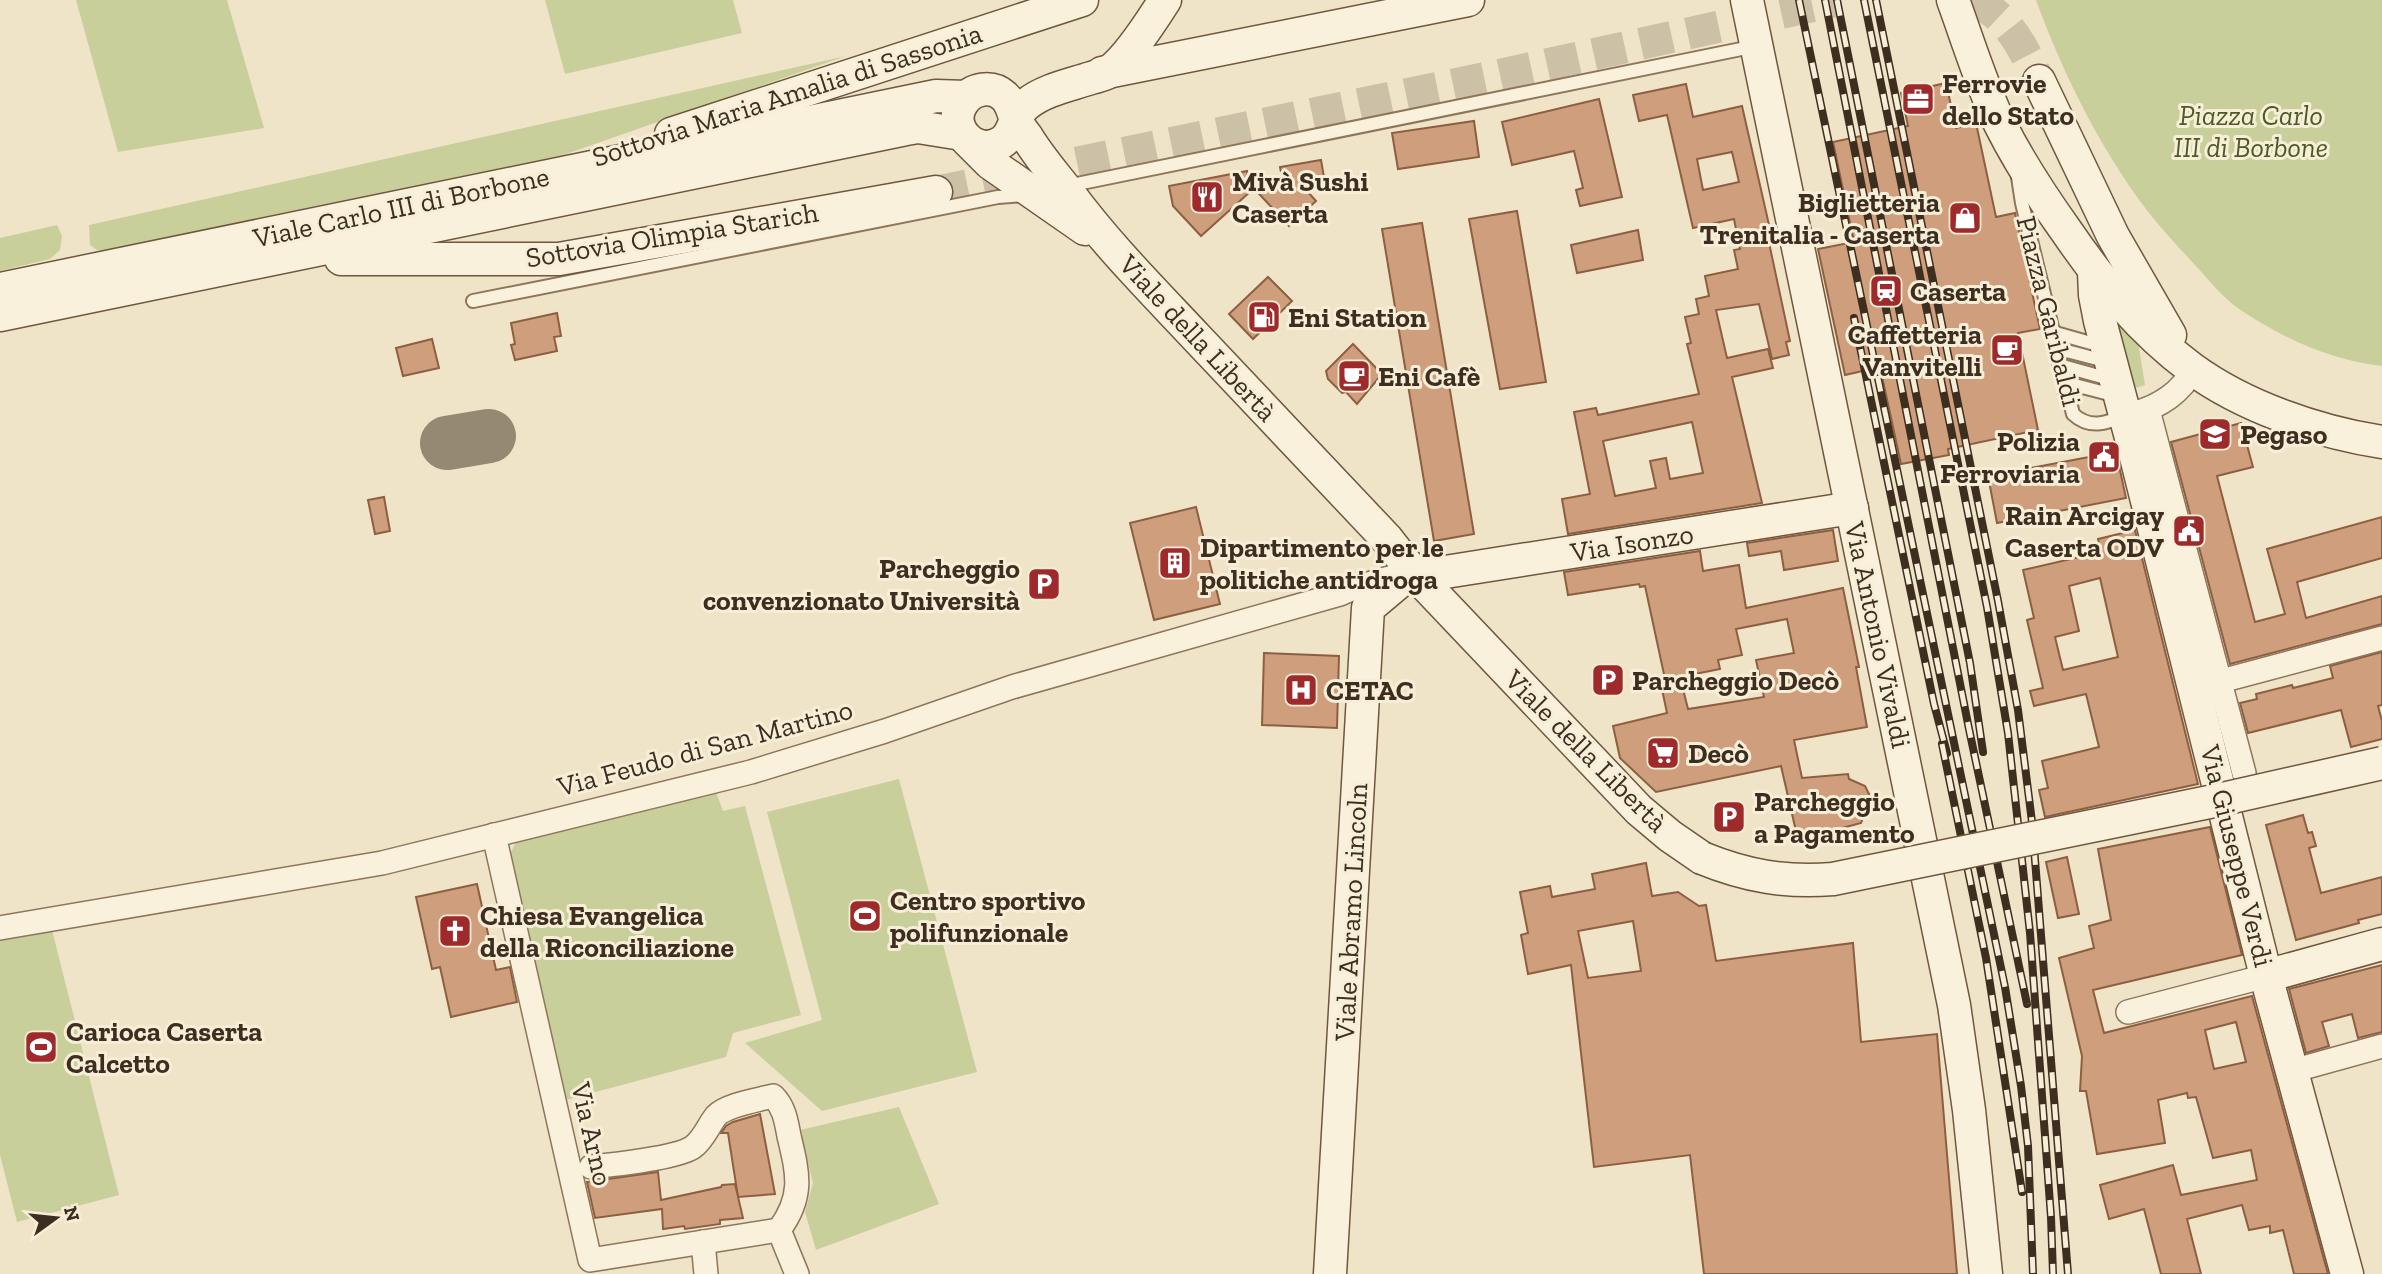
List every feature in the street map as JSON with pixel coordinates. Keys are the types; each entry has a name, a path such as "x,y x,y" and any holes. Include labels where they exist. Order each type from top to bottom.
{"street":[{"name":"Sottovia Maria Amalia di Sassonia","path":"533,179 1082,0"},
{"path":"1110,72 1165,0"},
{"name":"Viale Carlo III di Borbone","path":"0,289 936,96 976,93 1039,78 1110,72 1468,0"},
{"name":"Via Antonio Vivaldi","path":"1747,0 1954,1005 1969,1110 1986,1274"},
{"name":"Piazza Garibaldi","path":"1953,0 1991,102 2015,153 2040,193 2094,271 2136,319 2193,369 2185,383 2172,396 2122,393 2096,302 2094,271"},
{"name":"Viale Carlo III di Borbone","path":"0,315 906,128 918,127 964,136 983,147 1002,142 1024,106 1035,98 1110,72"},
{"path":"2039,81 2117,244 2149,302 2193,369 2238,396 2286,417 2332,432 2382,442"},
{"path":"1015,118 1014,110 1006,97 999,93 976,93 958,110 957,118 964,136 990,163 1049,190"},
{"name":"Viale della Libertà","path":"1015,118 1028,140 1049,190 1112,247 1387,539 1412,571 1639,810 1702,858 1727,868 1779,880 1833,879 2382,764"},
{"name":"Sottovia Olimpia Starich","path":"280,258 559,258 936,192"},
{"name":"Via Giuseppe Verdi","path":"2122,393 2208,684 2266,976 2347,1274"},
{"name":"Via Isonzo","path":"1412,571 1439,573 1852,508"},
{"name":"Via Feudo di San Martino","path":"0,928 382,863 751,772 885,731 1012,687 1412,571"},
{"name":"Viale Abramo Lincoln","path":"1330,1274 1368,608 1412,571"},
{"path":"2208,684 2382,638"},
{"name":"Via Giuseppe Verdi","path":"2208,684 2244,773"},
{"name":"Via Arno","path":"494,835 590,1260 779,1230 790,1215 799,1176 782,1105 773,1096 718,1114 703,1137 691,1149 630,1163 590,1167"},
{"path":"2129,1012 2382,944"},
{"path":"2292,1071 2382,1046"},
{"path":"779,1230 797,1274"},
{"path":"703,1242 706,1274"}],"lane":[{"path":"473,301 998,197 1049,190 1757,46"},
{"name":"Piazza Garibaldi","path":"2015,153 2022,203 2063,382 2073,414 2082,422 2095,424 2115,420 2122,393"},
{"path":"2052,332 2122,393"},
{"path":"2055,348 2122,393"},
{"path":"2059,365 2122,393"},
{"path":"2063,382 2122,393"}],"green space":[{"path":"76,0 227,0 264,128 118,152"},
{"path":"545,0 733,0 742,33 565,74"},
{"name":"Piazza Carlo III di Borbone","path":"2036,0 2382,0 2382,366 2344,359 2290,338 2239,309 2216,288 2158,224 2121,174 2073,88"},
{"path":"846,56 552,159 121,253 97,250 90,245 89,225"},
{"path":"57,225 62,236 60,250 50,259 0,271 0,238"},
{"path":"2114,318 2135,323 2145,385 2126,391"},
{"name":"Centro sportivo polifunzionale","path":"899,779 977,1072 822,1111 745,1043 822,1020 767,812"},
{"path":"716,792 723,811 745,806 801,1015 733,1033 726,1057 566,1100 510,854 516,842"},
{"name":"Carioca Caserta Calcetto","path":"52,930 119,1195 17,1222 0,1155 0,939"},
{"path":"899,1107 939,1204 816,1250 805,1212 813,1183 800,1130"}],"building":[{"path":"1946,83 1956,128 1976,123 1996,217 2015,213 2040,329 2018,333 2038,430 1948,449 1949,455 1901,464 1880,367 1845,375 1818,249 1854,242 1833,142 1908,126 1901,93"},
{"path":"1686,84 1693,117 1742,106 1772,238 1768,238 1790,341 1786,342 1789,355 1772,359 1759,304 1716,310 1727,358 1768,349 1773,368 1732,377 1762,503 1568,534 1562,499 1590,494 1574,412 1596,408 1598,415 1699,394 1687,344 1691,343 1685,317 1699,314 1696,299 1709,296 1705,276 1738,269 1734,250 1740,249 1734,219 1693,228 1667,115 1639,121 1633,95","holes":["1732,152 1739,182 1703,190 1697,159","1692,422 1703,473 1670,479 1666,458 1650,461 1656,488 1615,496 1603,441"]},
{"path":"1599,99 1622,197 1580,206 1576,190 1583,188 1574,151 1512,165 1502,122"},
{"path":"1474,121 1479,157 1398,169 1392,133"},
{"path":"1321,160 1324,177 1299,182 1316,201 1289,226 1249,183 1282,177 1280,167"},
{"path":"1247,171 1251,191 1201,236 1173,206 1169,186"},
{"path":"1517,211 1546,382 1500,389 1469,219"},
{"path":"1422,223 1474,534 1434,541 1382,229"},
{"path":"1638,230 1643,260 1577,273 1571,245"},
{"path":"1268,277 1292,301 1253,339 1229,314"},
{"path":"557,313 561,336 554,337 557,351 515,360 511,345 515,344 511,323"},
{"path":"432,339 439,368 403,376 396,348"},
{"name":"Eni Cafè","path":"1353,344 1382,374 1357,404 1328,379 1326,371"},
{"path":"2241,423 2253,467 2217,476 2255,622 2285,614 2267,549 2382,517 2382,558 2297,582 2306,618 2382,596 2382,624 2230,664 2171,442"},
{"path":"2116,452 2126,498 1997,523 1988,476"},
{"path":"384,497 390,531 375,534 368,500"},
{"name":"Dipartimento per le politiche antidroga","path":"1196,507 1220,604 1154,620 1130,523"},
{"path":"1833,530 1838,561 1784,570 1781,551 1749,556 1747,543"},
{"path":"2135,530 2198,784 2045,817 2039,790 2048,788 2042,761 2099,747 2086,694 2034,706 2030,691 2043,688 2027,620 2034,618 2023,570 2101,552 2098,539","holes":["2100,578 2118,657 2063,670 2055,637 2079,631 2069,586"]},
{"path":"1700,551 1703,571 1739,565 1746,608 1843,588 1859,667 1856,667 1867,727 1794,740 1802,778 1848,774 1849,779 1865,786 1869,803 1861,823 1798,840 1781,766 1656,792 1620,758 1613,726 1667,713 1660,680 1665,679 1645,586 1640,587 1639,584 1568,595 1564,572","holes":["1787,619 1794,653 1756,660 1764,697 1688,709 1680,677 1720,669 1718,660 1742,655 1736,629"]},
{"path":"2382,652 2382,705 2378,706 2382,721 2382,739 2351,747 2341,710 2248,733 2240,703 2257,699 2256,694 2333,678 2330,666"},
{"name":"CETAC","path":"1264,653 1339,656 1337,728 1262,725"},
{"path":"2303,815 2308,833 2312,832 2316,846 2309,848 2321,893 2382,877 2382,914 2296,940 2266,825"},
{"path":"2210,827 2242,955 2093,990 2104,1033 2252,996 2328,1274 2294,1274 2283,1230 2270,1233 2270,1226 2249,1230 2242,1205 2187,1219 2201,1274 2161,1274 2144,1209 2109,1219 2100,1185 2173,1165 2181,1195 2257,1180 2251,1150 2213,1158 2196,1097 2188,1098 2187,1093 2158,1100 2165,1143 2097,1154 2086,1091 2080,1091 2082,1056 2059,958 2094,948 2089,926 2111,920 2098,849","holes":["2236,1022 2246,1062 2214,1069 2205,1030"]},
{"path":"2067,857 2079,914 2058,918 2046,862"},
{"path":"1646,863 1652,896 1678,892 1699,906 1706,905 1716,961 1853,943 1861,1042 1937,1034 1957,1274 1704,1274 1690,1155 1594,1167 1571,965 1528,974 1521,935 1528,933 1520,892 1550,886 1552,897 1595,889 1592,874","holes":["1633,921 1641,971 1588,978 1578,931"]},
{"name":"Chiesa Evangelica della Riconciliazione","path":"477,884 496,970 510,967 517,1002 451,1017 440,967 432,969 416,897"},
{"path":"2382,965 2382,1032 2358,1038 2352,1014 2322,1022 2329,1046 2306,1053 2289,989"},
{"path":"760,1114 775,1194 738,1197 728,1133 721,1133 733,1122"},
{"path":"658,1172 661,1200 735,1184 743,1218 720,1220 720,1224 685,1229 684,1226 663,1229 662,1209 595,1218 587,1182"}],"taxiway":[{"path":"447,443 489,436"}],"tunnel":[{"path":"936,192 1499,75 1840,0"},
{"path":"1972,0 1985,6 2005,23 2039,81"}],"railway":[{"path":"1799,0 2005,987 2028,1146 2033,1274"},
{"path":"1825,0 1969,729 2027,1004"},
{"path":"1837,0 1970,663 1983,752"},
{"path":"1864,0 1987,607 2008,733 2030,933 2053,1274"},
{"path":"1876,0 2018,710 2032,822 2068,1274"},
{"path":"1854,318 1934,704 1947,753"},
{"path":"1942,744 1986,958 2022,1192"}],"place":[{"name":"Ferrovie dello Stato","path":"1918,99"},
{"name":"Mivà Sushi Caserta","path":"1207,197"},
{"name":"Biglietteria Trenitalia - Caserta","path":"1965,218"},
{"name":"Caserta","path":"1886,291"},
{"name":"Eni Station","path":"1264,317"},
{"name":"Caffetteria Vanvitelli","path":"2007,350"},
{"name":"Eni Cafè","path":"1354,376"},
{"name":"Pegaso","path":"2215,434"},
{"name":"Polizia Ferroviaria","path":"2104,457"},
{"name":"Rain Arcigay Caserta ODV","path":"2189,531"},
{"name":"Dipartimento per le politiche antidroga","path":"1175,563"},
{"name":"Parcheggio convenzionato Università","path":"1044,584"},
{"name":"Parcheggio Decò","path":"1608,680"},
{"name":"CETAC","path":"1301,690"},
{"name":"Decò","path":"1663,753"},
{"name":"Parcheggio a Pagamento","path":"1729,817"},
{"name":"Centro sportivo polifunzionale","path":"865,916"},
{"name":"Chiesa Evangelica della Riconciliazione","path":"455,931"},
{"name":"Carioca Caserta Calcetto","path":"41,1047"}]}
